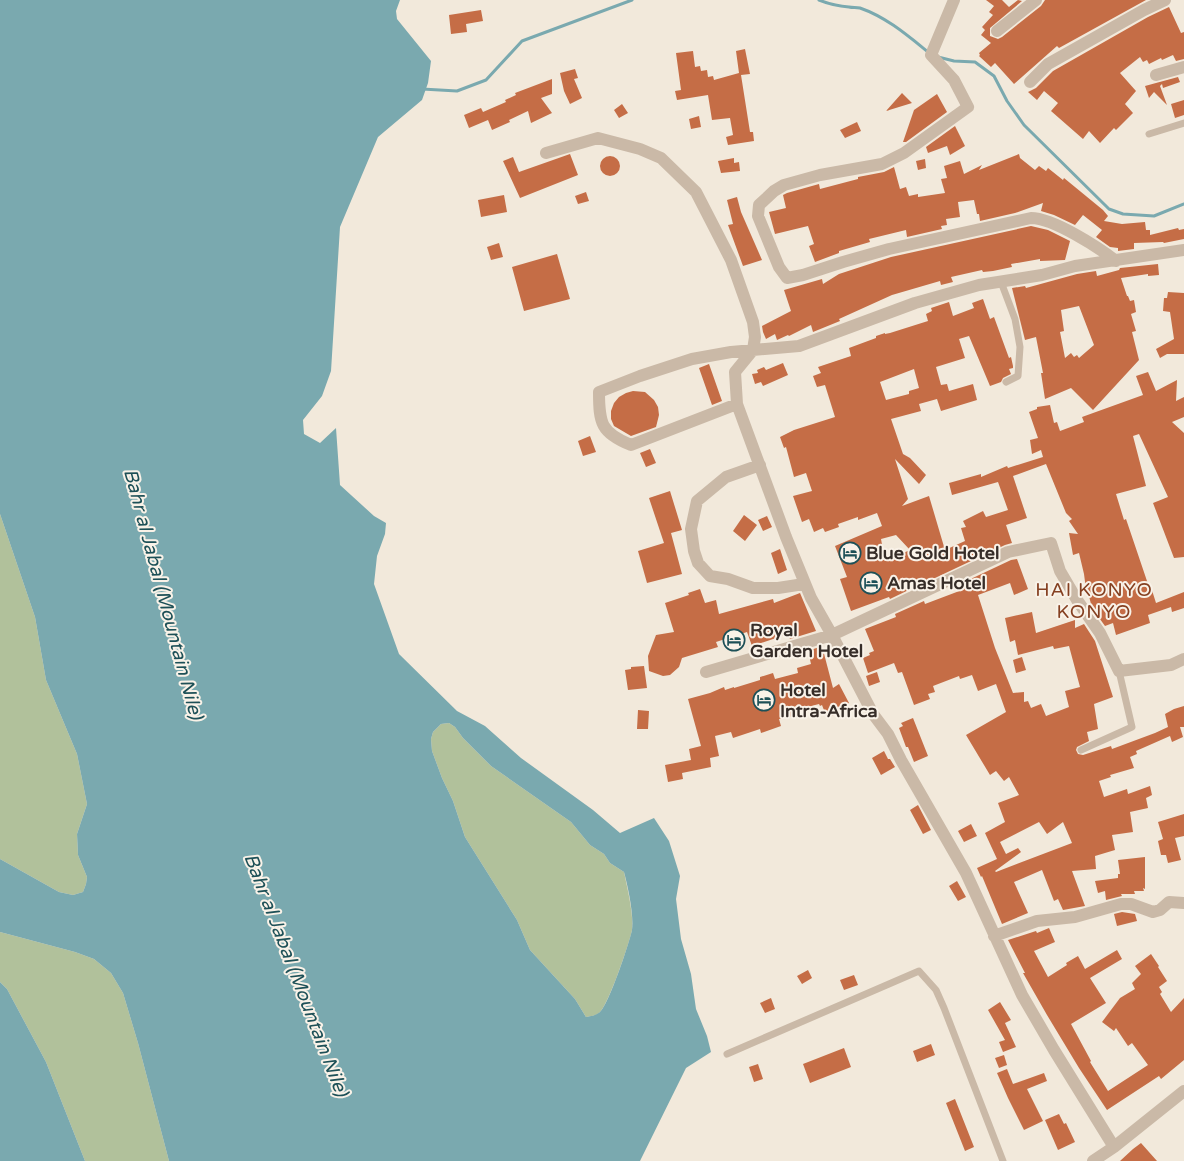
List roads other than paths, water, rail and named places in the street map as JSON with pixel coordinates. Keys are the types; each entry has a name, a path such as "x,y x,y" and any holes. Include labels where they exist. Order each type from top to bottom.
{"street":[{"path":"954,0 932,55 954,80 968,107 904,153 882,164 820,175 784,185 774,191 759,206 758,216 779,267 787,278 803,275 889,249 1032,218 1048,221 1096,246 1116,261"},
{"path":"997,31 1036,0"},
{"path":"1030,82 1048,64 1165,0"},
{"path":"1156,75 1184,67"},
{"path":"546,153 598,138 640,148 661,158 696,192 727,251 753,322 755,337 753,350 735,372 737,404 804,584 873,714 888,734 966,873 1022,995 1114,1146"},
{"path":"737,404 630,445 615,439 604,428 599,410 599,392 692,359 753,350 799,346 915,303 979,284 1001,282 1075,266 1184,250"},
{"path":"760,466 726,477 697,501 690,529 698,563 710,576 753,588 778,588 804,584"},
{"path":"706,672 832,635 1008,552 1051,543 1060,571 1100,633 1119,671 1171,665 1184,659"},
{"path":"994,936 1037,921 1075,917 1121,904 1131,904 1153,912 1160,910 1169,902 1184,903"},
{"path":"1093,1161 1184,1090"}],"lane":[{"path":"1150,134 1184,123"},
{"path":"1001,282 1015,319 1020,347 1018,376 1006,382"},
{"path":"1081,750 1132,726 1119,671"},
{"path":"727,1054 919,971 936,990 944,1008 1003,1161"}],"water":[{"name":"Bahr al Jabal (Mountain Nile)","path":"0,0 400,0 396,11 397,19 431,61 428,83 422,100 378,137 340,227 331,371 322,396 303,420 304,434 320,443 336,428 340,485 374,516 386,523 385,534 377,556 374,584 399,654 457,711 485,726 521,758 593,810 620,833 654,818 669,841 680,876 676,899 681,939 691,974 696,1009 711,1052 686,1068 640,1161 169,1161 123,993 111,973 94,959 0,932 0,859 59,892 73,895 83,892 87,877 78,855 77,834 87,804 77,754 46,680 35,617 0,514","holes":["449,723 455,727 463,738 491,766 571,822 590,845 604,854 610,863 624,872 629,893 632,930 623,960 604,1007 593,1016 586,1017 575,999 530,950 517,920 465,837 453,801 432,751 431,739 433,732 441,724"]},
{"path":"0,982 7,989 46,1062 85,1161 0,1161"}],"waterway":[{"path":"422,89 457,91 486,80 522,41 632,0"},
{"path":"819,0 826,3 860,8 879,16 928,52"},
{"path":"938,57 954,61 975,62 994,76 1007,101 1024,125 1109,209 1123,214 1154,216 1184,204"}],"place":[{"name":"Blue Gold Hotel","path":"850,553"},
{"name":"Amas Hotel","path":"871,583"},
{"name":"Royal Garden Hotel","path":"734,640"},
{"name":"Hotel Intra-Africa","path":"764,700"}],"district":[{"name":"HAI KONYO KONYO","path":"1094,601"}]}
